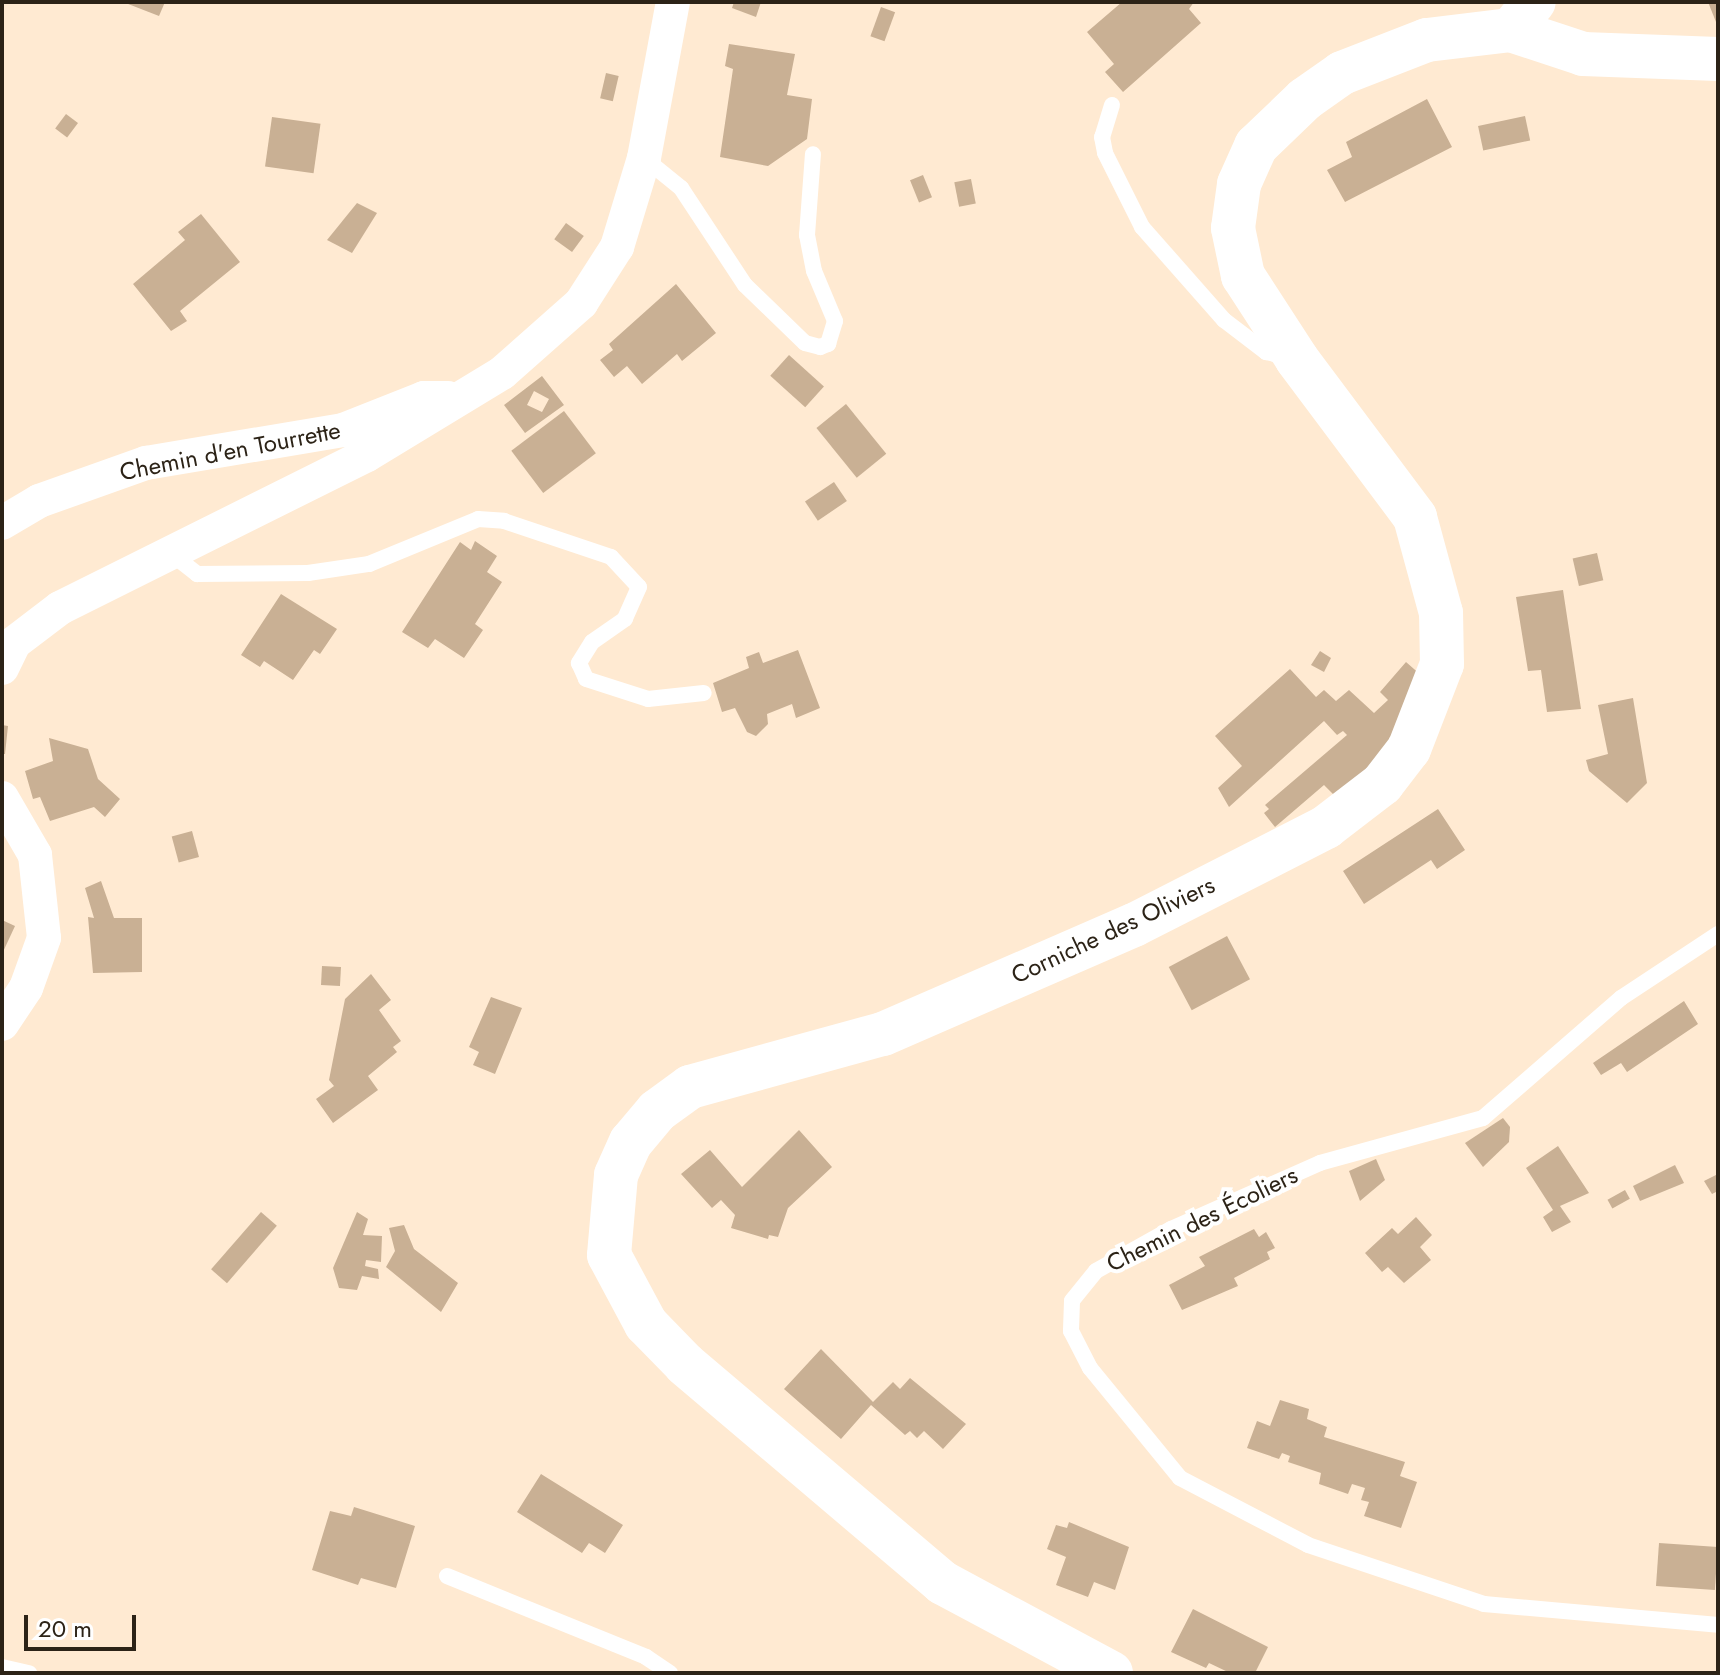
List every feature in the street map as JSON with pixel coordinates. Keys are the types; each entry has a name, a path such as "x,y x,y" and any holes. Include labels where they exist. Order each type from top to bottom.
{"street":[{"path":"2,668 14,643 60,608 168,551 367,455 464,398 534,349 581,303 617,247 644,158 673,2"},
{"path":"1523,16 1583,54 1718,59"},
{"name":"Corniche des Oliviers","path":"1111,1673 943,1583 685,1364 646,1324 627,1294 609,1255 609,1216 616,1175 631,1142 657,1111 690,1087 883,1034 1120,931 1326,827 1382,784 1409,749 1442,664 1441,613 1415,517 1297,359 1243,276 1233,228 1239,184 1256,146 1305,99 1380,55 1523,16"},
{"name":"Chemin d'en Tourrette","path":"2,523 39,501 146,463 343,430 424,398 464,398"},
{"path":"2,798 35,855 44,938 26,988 2,1024"}],"lane":[{"path":"1112,105 1102,137 1105,153 1142,227 1224,320 1266,352 1297,359"},
{"path":"644,158 681,188 745,285 805,343 820,347 828,344 835,321 814,271 807,235 813,154"},
{"path":"168,551 197,574 308,573 369,564 478,519 504,521 611,557 639,587 625,619 592,642 579,663 586,679 648,699 704,693"},
{"name":"Chemin des Écoliers","path":"1718,934 1621,998 1483,1118 1320,1163 1171,1229 1096,1271 1072,1301 1071,1331 1090,1368 1180,1478 1308,1545 1484,1604 1718,1625"},
{"path":"447,1576 646,1657 670,1673"},
{"path":"2,1667 29,1673"}],"building":[{"path":"123,2 165,2 159,16"},
{"path":"734,2 761,2 756,17 732,8"},
{"path":"1122,2 1194,2 1189,9 1201,23 1123,92 1105,72 1114,64 1087,32"},
{"path":"1708,2 1718,2 1718,27"},
{"path":"881,7 895,12 884,41 870,36"},
{"path":"729,44 795,54 787,95 812,99 807,139 768,166 720,157 733,69 725,66"},
{"path":"606,73 619,76 613,101 600,98"},
{"path":"1427,99 1452,147 1345,202 1327,170 1352,157 1346,142"},
{"path":"66,114 78,123 67,137 55,128"},
{"path":"1525,116 1530,140 1483,150 1478,126"},
{"path":"272,117 321,124 314,173 265,167"},
{"path":"923,175 932,197 919,202 910,180"},
{"path":"971,179 976,204 959,207 954,182"},
{"path":"357,203 377,213 352,253 327,240"},
{"path":"201,214 240,262 180,311 187,321 171,331 133,284 185,240 178,232"},
{"path":"566,223 584,236 572,252 554,239"},
{"path":"676,284 716,333 682,361 677,354 642,384 627,366 614,377 600,360 613,350 609,344"},
{"path":"789,355 824,386 805,407 770,376"},
{"path":"542,376 564,405 525,433 504,405","holes":["534,391 549,399 542,412 527,405"]},
{"path":"846,404 886,454 857,478 816,428"},
{"path":"564,411 596,453 543,493 511,451"},
{"path":"834,482 847,501 818,521 805,502"},
{"path":"475,541 497,556 487,572 502,582 475,624 483,630 464,658 435,639 428,648 402,632 460,542 471,550"},
{"path":"1597,553 1603,580 1579,586 1573,559"},
{"path":"1563,590 1581,709 1547,712 1541,670 1528,671 1516,597"},
{"path":"281,594 337,629 320,654 314,650 293,680 264,661 260,667 241,655"},
{"path":"798,650 820,708 796,718 792,704 767,714 768,724 756,736 747,732 735,708 722,712 713,683 749,668 746,657 759,652 763,663"},
{"path":"1320,651 1331,658 1324,672 1311,665"},
{"path":"1406,662 1422,676 1408,722 1389,738 1396,747 1337,798 1324,785 1275,827 1264,813 1269,809 1265,805 1347,735 1343,731 1337,735 1324,721 1229,807 1218,788 1242,766 1215,736 1290,669 1316,697 1324,690 1336,701 1349,690 1374,713 1388,700 1380,692"},
{"path":"1633,698 1647,783 1627,803 1589,771 1586,760 1608,754 1598,705"},
{"path":"2,725 8,726 5,754 2,754"},
{"path":"49,738 88,749 98,779 120,799 105,817 94,807 50,821 40,797 33,799 25,771 53,761"},
{"path":"1438,809 1465,850 1437,869 1431,860 1364,904 1343,871"},
{"path":"192,831 199,857 179,863 172,836"},
{"path":"101,881 114,918 142,918 142,972 93,973 88,917 94,918 85,888"},
{"path":"2,920 15,926 2,954"},
{"path":"1227,936 1250,979 1192,1010 1169,967"},
{"path":"322,966 341,967 340,986 321,985"},
{"path":"371,974 391,1000 379,1010 401,1041 393,1047 397,1052 368,1076 378,1090 333,1123 316,1099 334,1086 329,1080 345,999"},
{"path":"491,997 522,1008 495,1074 473,1065 479,1052 469,1047"},
{"path":"1684,1001 1698,1024 1627,1072 1621,1063 1601,1075 1593,1063"},
{"path":"1503,1118 1510,1127 1509,1142 1483,1167 1465,1143"},
{"path":"799,1130 832,1167 788,1208 778,1237 769,1235 768,1239 731,1228 735,1215 721,1200 712,1208 681,1174 710,1150 742,1187"},
{"path":"1558,1146 1589,1193 1560,1206 1571,1222 1552,1232 1543,1217 1553,1210 1526,1168"},
{"path":"1376,1159 1385,1180 1360,1201 1349,1171"},
{"path":"1675,1165 1684,1183 1640,1201 1633,1186"},
{"path":"1718,1174 1718,1191 1712,1194 1704,1181"},
{"path":"1625,1190 1630,1199 1612,1208 1608,1200"},
{"path":"261,1212 277,1226 227,1283 211,1269"},
{"path":"357,1212 368,1219 363,1235 382,1236 381,1262 366,1260 365,1266 378,1269 379,1279 362,1276 357,1290 339,1288 333,1268"},
{"path":"1416,1217 1432,1235 1420,1247 1431,1260 1404,1283 1388,1267 1382,1272 1365,1253 1392,1228 1398,1234"},
{"path":"404,1225 414,1249 458,1283 441,1312 386,1267 395,1251 389,1228"},
{"path":"1254,1229 1259,1237 1266,1232 1275,1248 1267,1252 1270,1259 1234,1278 1238,1286 1182,1310 1169,1285 1205,1266 1199,1257"},
{"path":"821,1349 873,1402 893,1382 900,1389 910,1378 966,1424 943,1449 924,1431 917,1438 910,1431 905,1435 871,1405 841,1439 784,1389"},
{"path":"1280,1400 1309,1409 1307,1419 1327,1427 1324,1437 1405,1462 1400,1476 1417,1482 1401,1528 1364,1516 1369,1502 1361,1500 1365,1488 1352,1484 1348,1494 1319,1484 1321,1473 1288,1462 1290,1456 1282,1453 1279,1459 1247,1448 1257,1421 1270,1426"},
{"path":"541,1474 623,1525 605,1553 589,1543 582,1553 517,1512"},
{"path":"354,1507 415,1526 396,1588 361,1578 358,1585 312,1570 330,1511 351,1516"},
{"path":"1069,1522 1129,1547 1115,1590 1094,1582 1088,1597 1056,1585 1066,1557 1047,1549 1056,1525 1067,1528"},
{"path":"1659,1543 1718,1547 1715,1590 1656,1586"},
{"path":"1193,1609 1268,1647 1255,1673 1230,1673 1209,1663 1206,1668 1171,1652"}]}
